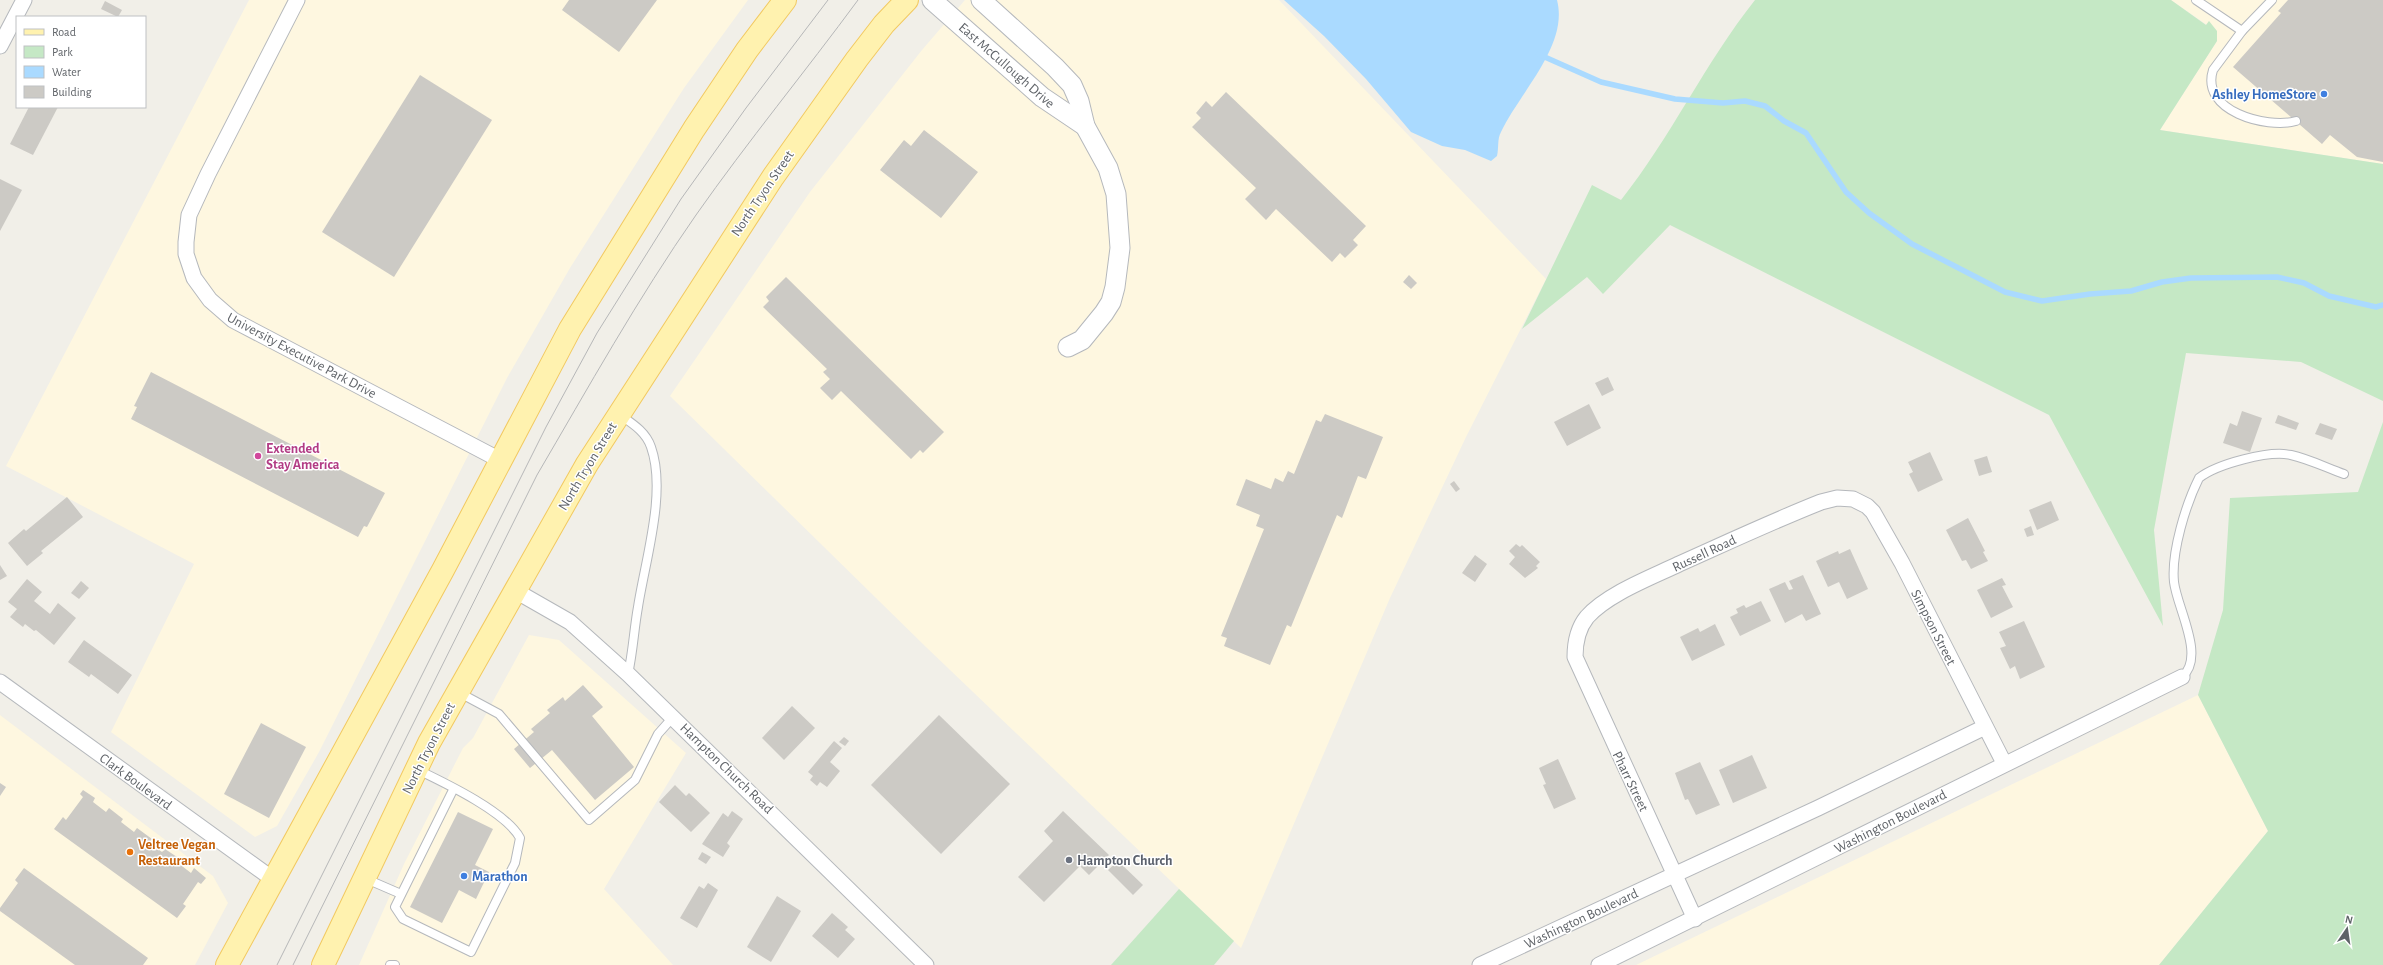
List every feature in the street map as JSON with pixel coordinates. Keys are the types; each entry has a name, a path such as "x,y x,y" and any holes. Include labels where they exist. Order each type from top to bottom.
{"main road":[{"path":"227,965 439,577 552,362 602,274 694,129 747,50 785,0"},
{"name":"North Tryon Street","path":"323,965 416,769 514,590 587,464 734,234 782,164 857,58 884,24 907,0"}],"street":[{"path":"0,46 5,23 24,0"},
{"name":"University Executive Park Drive","path":"297,0 208,174 189,215 186,254 194,278 210,300 233,320 500,460"},
{"name":"East McCullough Drive","path":"932,0 1042,97 1085,126"},
{"name":"East McCullough Drive","path":"981,0 1065,77 1079,101 1085,126 1108,168 1116,194 1119,221 1119,254 1115,287 1111,302 1082,340 1068,347"},
{"name":"Russell Road","path":"1576,640 1580,627 1592,612 1612,598 1650,578 1821,502 1837,498 1853,499"},
{"name":"Simpson Street","path":"1853,499 1867,506 1873,512 1886,534 2004,764"},
{"name":"Hampton Church Road","path":"514,590 570,622 628,674 674,716 926,965"},
{"name":"Pharr Street","path":"1576,640 1575,657 1577,665 1695,919"},
{"name":"Washington Boulevard","path":"1599,965 1695,919 2004,764 2182,677"},
{"name":"Clark Boulevard","path":"0,682 274,880"},
{"name":"Washington Boulevard","path":"1480,965 1818,808 1985,727"}],"lane":[{"path":"2196,0 2242,31"},
{"path":"2272,0 2242,31 2213,70 2211,77 2212,91 2220,102 2243,116 2275,124 2296,121"},
{"path":"619,414 634,425 648,439 652,448 656,483 655,515 638,607 633,655 628,674"},
{"path":"2182,677 2189,670 2192,654 2190,640 2174,582 2174,570 2179,538 2199,478 2232,463 2277,454 2291,455 2344,474"},
{"path":"458,691 499,714 589,820 635,780 658,734 674,716"},
{"path":"416,769 454,788 507,823 520,838 515,863 471,952 402,919 395,907 454,788"},
{"path":"364,878 401,894"},
{"path":"390,965 395,965"}],"shaded area":[{"path":"249,0 748,0 684,88 570,268 507,378 319,752 277,826 255,837 111,732 194,564 6,466"},
{"path":"965,0 1279,0 1546,279 1466,437 1390,598 1241,948 926,647 670,396 810,192 922,50"},
{"path":"2171,0 2383,0 2383,164 2160,130 2217,41 2217,36 2209,21 2207,25"},
{"path":"529,635 559,640 686,753 604,889 673,965 359,965 404,864 463,748 473,738"},
{"path":"2198,695 2268,831 2159,965 1636,965"},
{"path":"0,715 213,876 228,903 195,965 0,965"}],"green space":[{"path":"1755,0 2171,0 2206,25 2209,21 2217,31 2217,41 2160,130 2383,164 2383,401 2301,362 2186,353 2154,530 2163,626 2049,415 1670,225 1603,294 1587,277 1522,329 1592,185 1621,200 1656,151 1720,49"},
{"path":"2383,422 2383,965 2159,965 2268,831 2198,695 2223,610 2230,498 2358,492"},
{"path":"1179,889 1234,941 1214,965 1111,965"}],"water":[{"path":"1284,0 1557,0 1559,17 1556,35 1549,52 1501,132 1497,156 1491,161 1465,150 1442,146 1411,132 1366,79 1324,36"}],"building":[{"path":"569,0 657,0 619,52 562,10"},
{"name":"Ashley HomeStore","path":"2288,0 2383,0 2383,162 2357,157 2330,135 2322,144 2233,67 2281,13 2278,11"},
{"path":"105,1 122,10 119,16 116,16 101,9"},
{"path":"420,75 492,120 394,277 322,232"},
{"path":"1226,92 1366,226 1353,240 1358,245 1345,258 1340,253 1332,262 1276,209 1266,220 1245,199 1256,188 1192,127 1201,118 1196,113 1206,101 1212,107"},
{"path":"28,108 57,108 33,155 10,144"},
{"path":"924,130 978,172 941,218 880,170 904,140 911,146"},
{"path":"0,179 22,190 0,231"},
{"path":"1409,275 1417,283 1411,289 1403,282"},
{"path":"786,277 944,432 923,453 920,450 911,459 841,391 832,400 820,388 830,379 823,372 827,369 763,307 769,301 766,297"},
{"name":"Extended Stay America","path":"151,372 385,493 367,527 364,526 358,537 131,419 137,407 134,406"},
{"path":"1608,377 1614,390 1602,396 1595,383"},
{"path":"1589,404 1601,428 1567,446 1554,422"},
{"path":"2242,411 2262,418 2250,452 2223,443 2230,423 2237,426"},
{"path":"1325,414 1383,437 1366,479 1358,476 1342,518 1337,515 1291,627 1287,625 1270,665 1224,646 1227,638 1221,636 1264,529 1256,526 1260,515 1236,505 1246,479 1271,489 1275,478 1283,482 1288,471 1294,474 1316,420 1321,422"},
{"path":"2278,415 2299,423 2296,430 2275,423"},
{"path":"2320,423 2337,429 2332,440 2315,434"},
{"path":"1930,452 1943,480 1918,492 1909,474 1913,472 1908,462"},
{"path":"1987,456 1992,472 1979,476 1974,460"},
{"path":"1454,481 1460,489 1456,492 1450,484"},
{"path":"67,497 83,517 41,551 43,553 27,566 8,543 24,529 26,531"},
{"path":"2051,501 2059,520 2037,530 2029,510"},
{"path":"1968,518 1985,551 1983,552 1988,561 1971,569 1966,560 1962,561 1946,530"},
{"path":"2031,526 2034,535 2027,537 2024,529"},
{"path":"1516,544 1520,547 1522,545 1540,562 1536,566 1538,568 1525,578 1509,564 1515,557 1509,551"},
{"path":"1850,549 1868,589 1847,599 1839,582 1828,587 1816,561 1838,551 1839,554"},
{"path":"1475,555 1487,564 1475,582 1462,573"},
{"path":"0,565 7,576 0,580"},
{"path":"1803,575 1821,614 1806,621 1802,614 1785,623 1769,589 1785,582 1789,590 1793,589 1789,581"},
{"path":"2002,578 2006,585 2002,586 2013,607 1991,618 1977,590"},
{"path":"27,579 42,592 34,601 50,614 58,603 76,618 54,645 36,630 34,631 25,624 23,627 10,617 17,609 8,602"},
{"path":"81,581 89,588 79,599 71,593"},
{"path":"1761,601 1771,621 1740,636 1730,617 1738,613 1736,609 1744,605 1746,608"},
{"path":"2024,621 2045,667 2020,679 2015,666 2010,669 2000,648 2006,646 1999,632"},
{"path":"1715,624 1725,645 1692,661 1680,637 1698,628 1700,632"},
{"path":"84,640 132,675 118,694 91,674 89,677 68,662"},
{"path":"583,685 603,707 592,716 634,767 595,800 552,750 530,768 514,749 534,732 531,729 550,713 547,710 563,697 565,701"},
{"path":"792,706 815,728 784,760 762,738"},
{"path":"939,715 1010,784 941,854 871,785"},
{"path":"261,723 306,747 269,818 224,794"},
{"path":"844,737 849,741 845,746 839,742"},
{"path":"834,741 842,748 830,762 840,771 827,787 820,782 817,786 810,780 813,776 808,772"},
{"path":"1752,755 1767,788 1733,803 1719,770"},
{"path":"1558,759 1576,799 1554,809 1543,785 1546,784 1539,768"},
{"path":"1700,762 1720,805 1696,815 1688,799 1685,800 1675,773"},
{"path":"0,783 6,787 0,796"},
{"path":"675,785 686,796 689,793 710,813 691,832 659,802"},
{"path":"83,790 95,798 93,802 106,812 109,808 123,819 121,822 134,832 137,828 152,839 149,843 162,852 165,849 180,859 178,863 191,873 194,868 206,878 201,884 198,882 183,904 186,906 177,918 54,829 63,817 66,820 83,797 80,794"},
{"path":"732,811 743,819 727,843 730,846 723,857 702,844 723,813 728,817"},
{"name":"Hampton Church","path":"1063,811 1109,855 1089,875 1080,866 1044,902 1018,877 1053,841 1044,831"},
{"name":"Marathon","path":"458,812 493,829 475,865 489,872 476,899 459,890 442,923 410,907"},
{"path":"702,852 711,857 706,864 698,859"},
{"path":"1118,861 1143,885 1133,895 1108,870"},
{"path":"24,868 148,958 143,965 75,965 0,911 0,908 18,883 15,880"},
{"path":"708,883 718,890 697,928 680,918 699,886 704,889"},
{"path":"777,896 801,911 771,962 747,947"},
{"path":"832,913 848,927 845,930 855,939 838,958 812,936"}],"waterway":[{"path":"1538,54 1601,82 1675,99 1723,103 1745,101 1765,106 1784,121 1806,133 1846,192 1869,213 1912,244 2005,292 2042,301 2090,294 2131,291 2162,282 2191,278 2277,277 2304,283 2329,296 2376,307 2383,305"}],"tram line":[{"path":"277,965 546,427 597,333 681,199 746,108 828,0"},
{"path":"293,965 537,475 594,376 654,278 696,215 858,0"}],"place":[{"name":"Ashley HomeStore","path":"2324,94"},
{"name":"Extended Stay America","path":"258,456"},
{"name":"Veltree Vegan Restaurant","path":"130,852"},
{"name":"Hampton Church","path":"1069,860"},
{"name":"Marathon","path":"464,876"}]}
